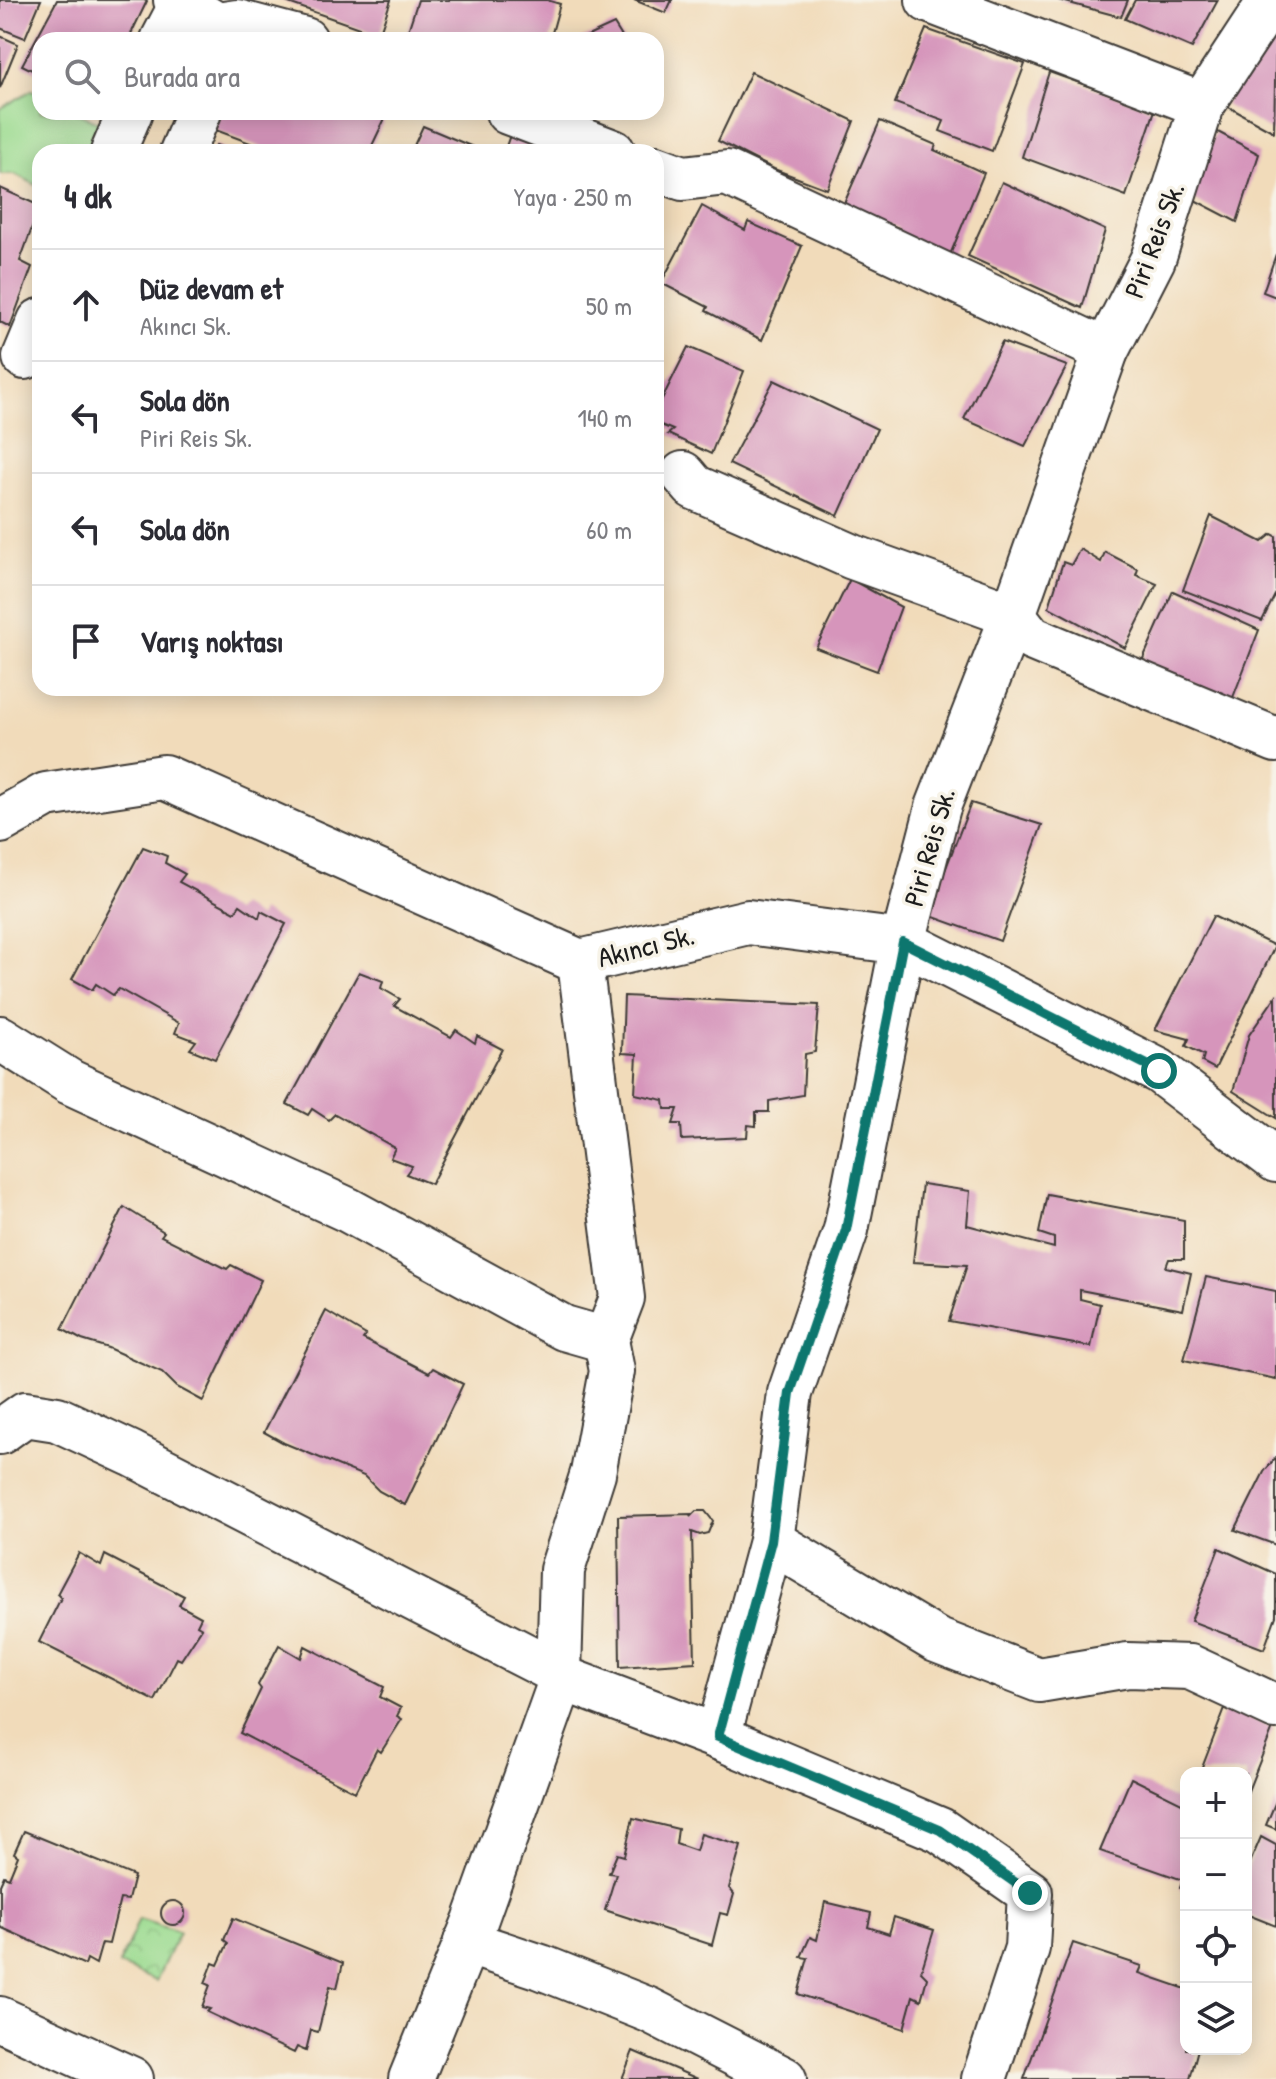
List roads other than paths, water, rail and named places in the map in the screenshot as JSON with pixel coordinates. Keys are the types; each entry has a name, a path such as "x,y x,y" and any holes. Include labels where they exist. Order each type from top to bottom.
{"street":[{"path":"928,0 1202,105"},
{"name":"Piri Reis Sk.","path":"718,1737 771,1541 790,1393 846,1230 903,942 938,807 1013,615 1106,351 1153,259 1202,105 1271,0"},
{"path":"177,11 217,25 239,21 277,32"},
{"path":"116,144 127,120"},
{"path":"185,144 196,120"},
{"path":"529,120 592,144"},
{"path":"664,171 683,178 727,173 1106,351"},
{"path":"683,474 694,487 853,557 1013,615 1031,638 1276,740"},
{"name":"Akıncı Sk.","path":"0,821 46,795 164,777 580,962 748,922 903,942 1159,1071 1276,1160"},
{"path":"411,2079 466,1942 560,1675 562,1570 593,1473 612,1371 606,1340 622,1298 580,962"},
{"path":"0,1038 70,1082 348,1210 564,1328 606,1340"},
{"path":"0,1432 25,1414 57,1419 132,1454 560,1675 940,1830 1030,1893 1027,1948 984,2079"},
{"path":"771,1541 936,1640 1039,1680 1128,1665 1190,1667 1276,1707"},
{"path":"466,1942 541,1967 649,2010 784,2079"},
{"path":"0,2019 131,2079"}]}
